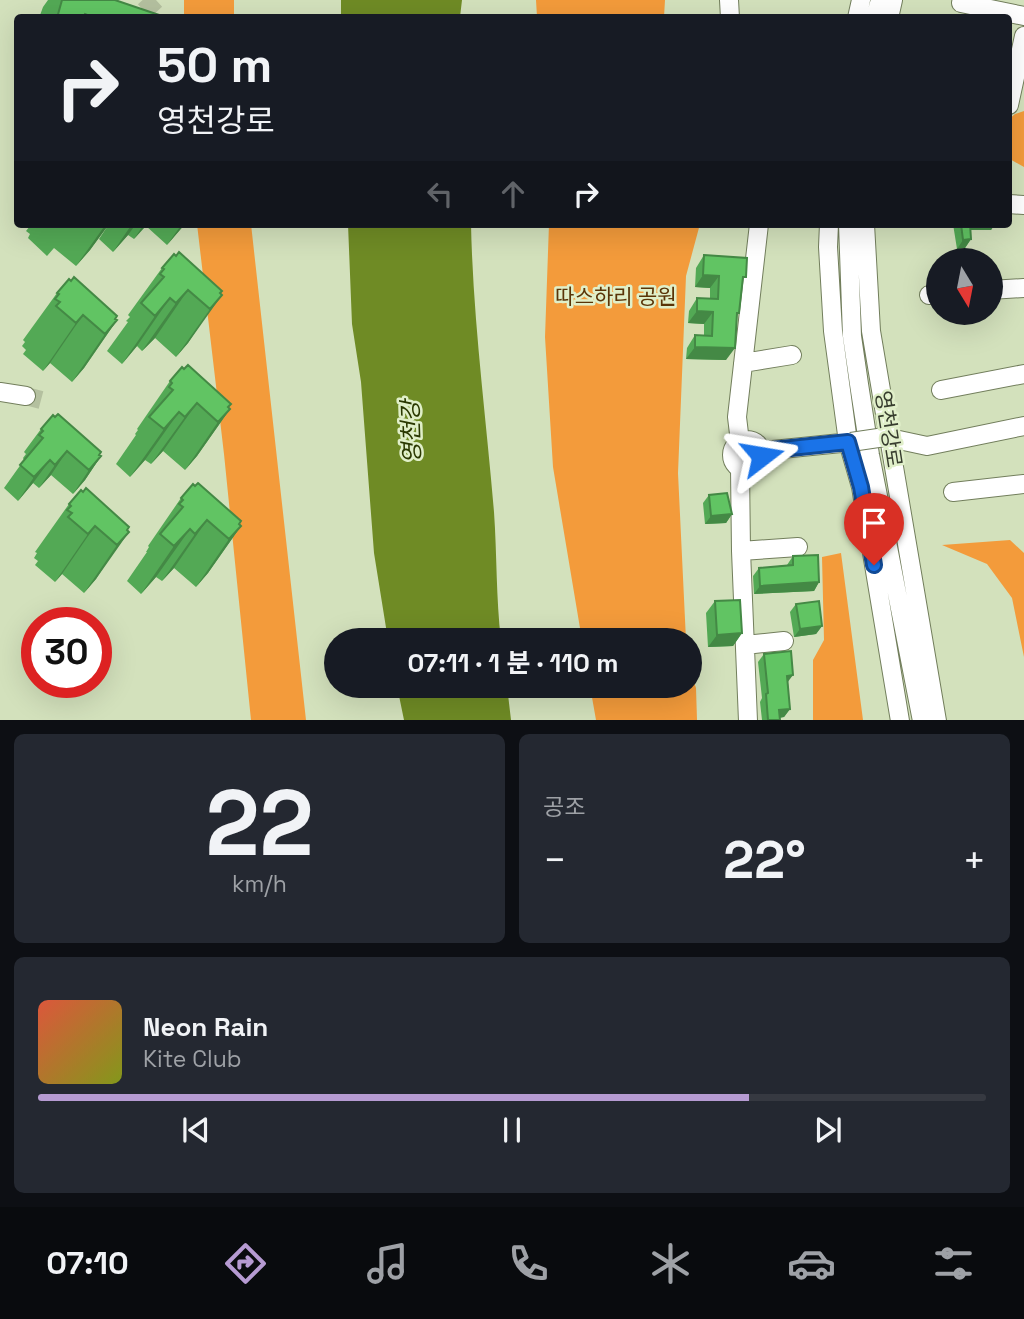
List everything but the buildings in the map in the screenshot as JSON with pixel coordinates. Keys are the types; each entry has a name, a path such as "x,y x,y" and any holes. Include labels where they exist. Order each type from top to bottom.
{"street":[{"path":"961,3 1024,16"},
{"path":"1014,106 1024,36"},
{"path":"748,720 740,468 734,462 732,453 740,442 737,417 759,228"},
{"name":"영천강로","path":"829,228 833,331 849,442 861,487 900,720"},
{"name":"영천강로","path":"848,228 852,336 859,384 870,455 922,720"},
{"name":"영천강로","path":"865,228 871,331 937,720"},
{"path":"1003,289 1024,288"},
{"path":"743,363 792,355"},
{"path":"941,390 1024,374"},
{"path":"0,392 26,396"},
{"path":"762,451 887,437 927,446 1024,426"},
{"path":"740,442 753,441 762,451 761,461 755,468 740,468"},
{"path":"953,492 1024,484"},
{"path":"741,551 798,547"},
{"path":"745,645 784,642"}],"green space":[{"path":"184,0 234,0 234,14 184,14"},
{"path":"536,0 665,0 664,14 537,14"},
{"path":"1024,111 1024,167 1012,160 1012,117"},
{"path":"197,228 251,228 306,720 251,720"},
{"name":"따스하리 공원","path":"549,228 699,228 686,276 678,473 685,628 580,628 553,467 545,337"},
{"path":"1010,540 1024,553 1024,657 1012,598 987,564 942,545"},
{"path":"841,553 863,720 813,720 813,660 824,640 822,557"},
{"path":"592,698 696,698 697,720 596,720"}],"water":[{"path":"341,0 462,0 460,14 341,14"},
{"name":"영천강","path":"348,228 471,228 477,332 494,512 500,628 386,628 374,553 361,382 352,324"},
{"path":"399,698 508,698 511,720 404,720"}],"tunnel":[{"path":"144,11 156,0"},
{"path":"26,396 41,400"}],"route":[{"path":"762,456 762,451 848,442 861,487 874,565"}]}
